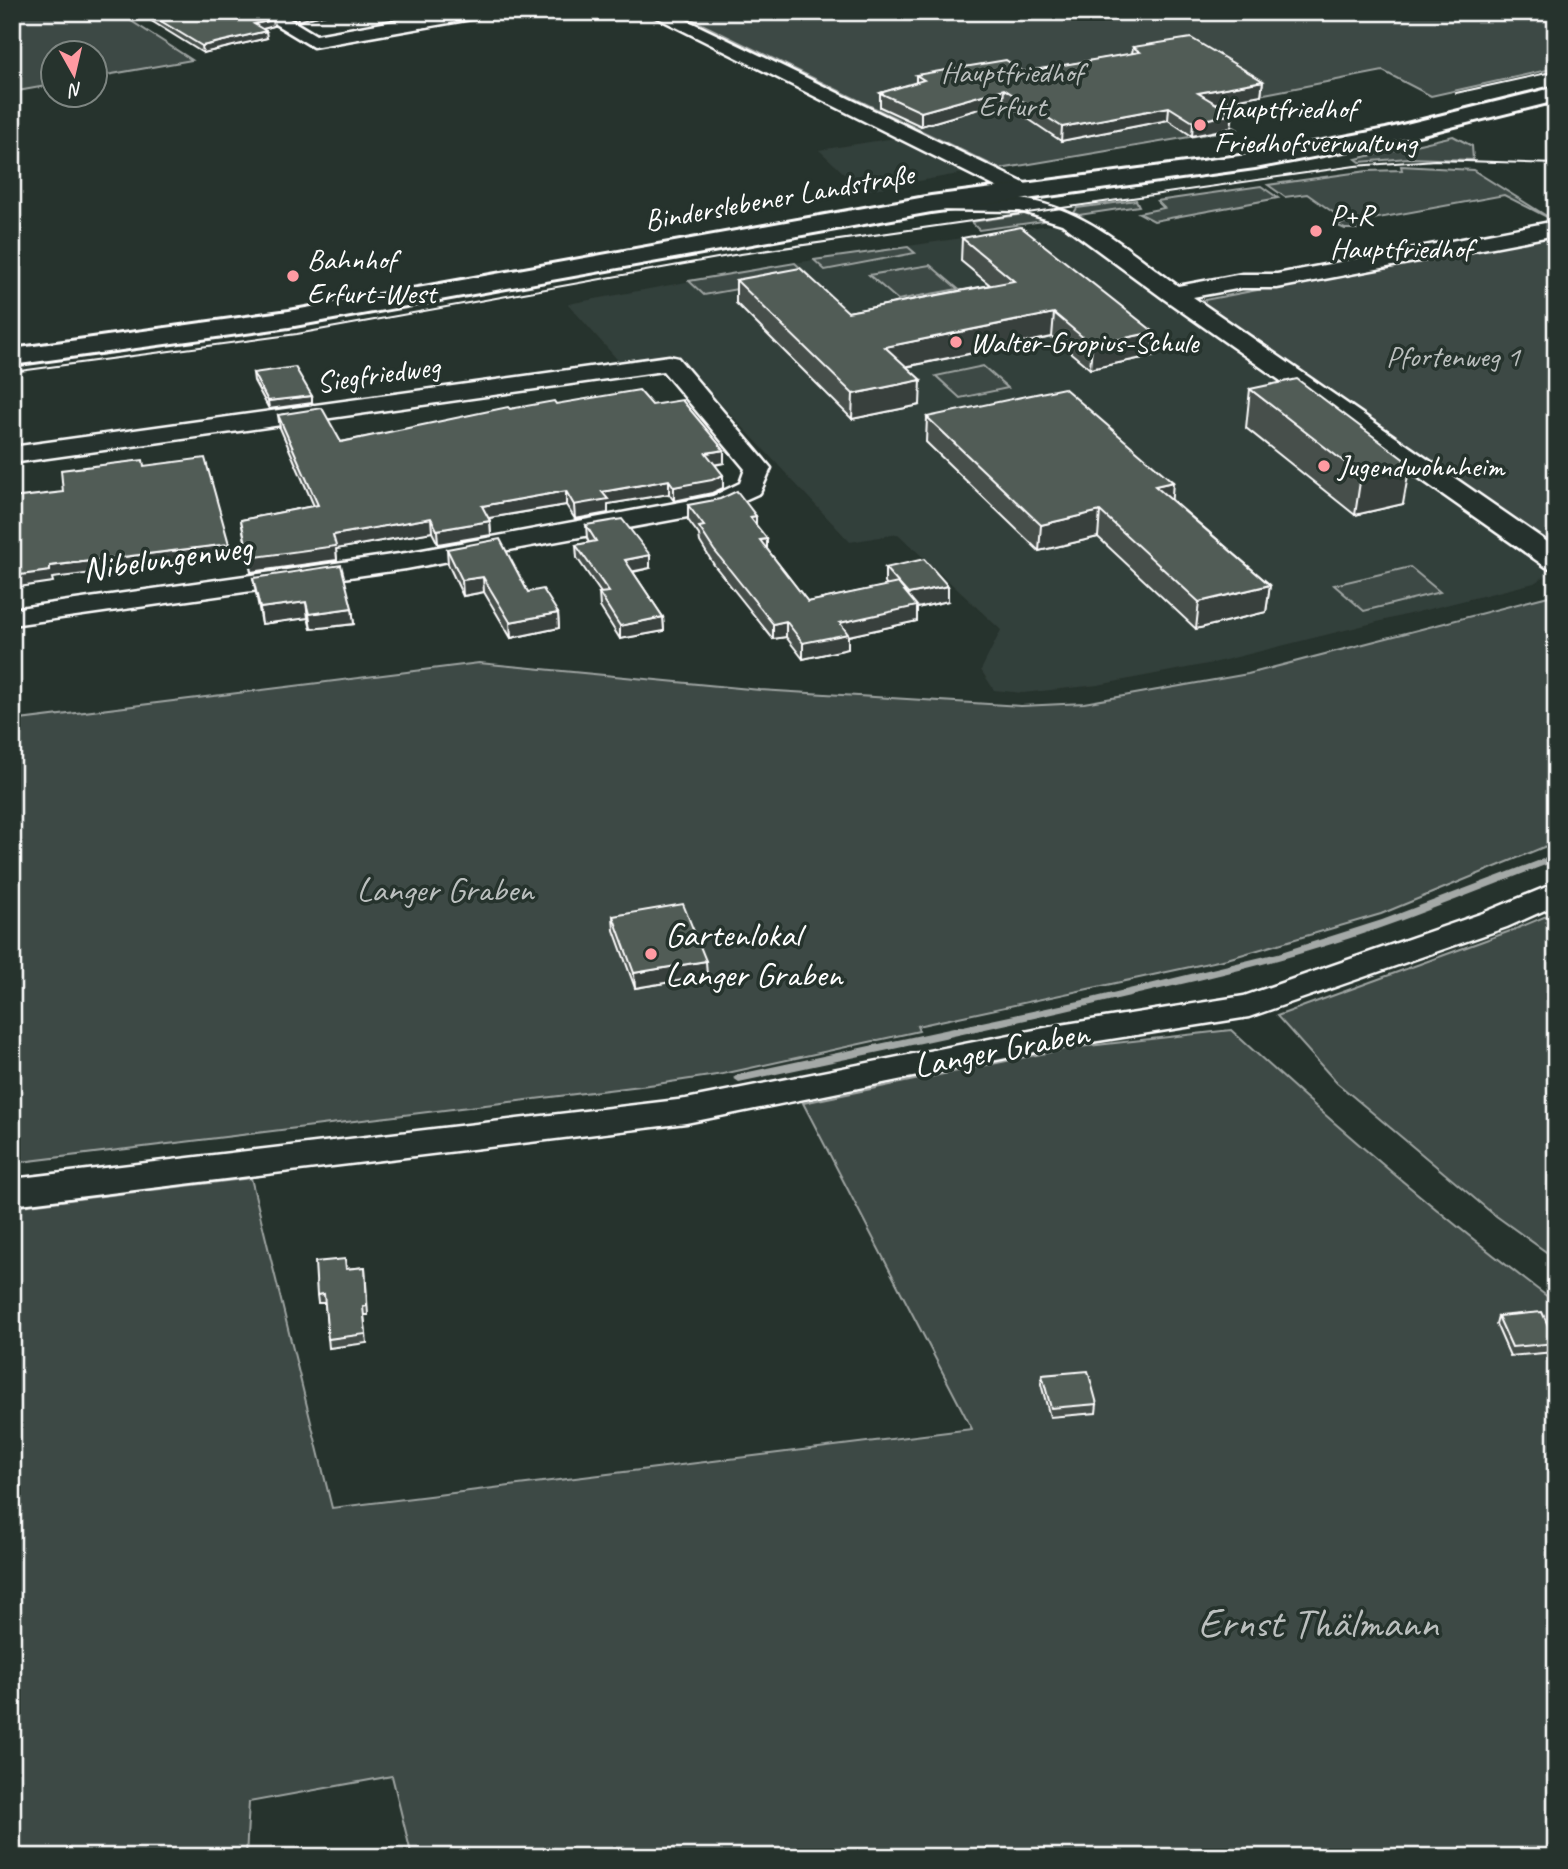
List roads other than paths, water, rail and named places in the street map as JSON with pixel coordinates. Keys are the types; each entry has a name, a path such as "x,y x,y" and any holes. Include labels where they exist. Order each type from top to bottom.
{"main road":[{"name":"Binderslebener Landstraße","path":"12,357 289,319 931,204 1255,161 1386,136 1556,94"}],"street":[{"path":"264,12 313,41 477,12"},
{"path":"655,12 1022,191"},
{"path":"931,204 1016,204 1050,209 1070,219 1172,294 1556,561"},
{"path":"1172,294 1242,281 1277,281 1556,228"},
{"name":"Siegfriedweg","path":"12,455 670,363 724,426"},
{"name":"Nibelungenweg","path":"12,617 406,561 720,503 751,487 758,468 724,426"},
{"name":"Langer Graben","path":"12,1192 686,1111 1060,1036 1249,1006 1495,919 1556,893"}],"waterway":[{"path":"739,1078 1079,1005 1282,955 1386,922 1556,857"}],"tram line":[{"path":"1456,93 1556,71"},
{"path":"1549,96 1556,97"},
{"path":"12,372 297,334 734,255 1355,166 1435,160 1556,164"}],"place":[{"name":"Hauptfriedhof Friedhofsverwaltung","path":"1200,125"},
{"name":"P+R Hauptfriedhof","path":"1316,231"},
{"name":"Bahnhof Erfurt-West","path":"293,276"},
{"name":"Walter-Gropius-Schule","path":"956,342"},
{"name":"Jugendwohnheim","path":"1324,466"},
{"name":"Gartenlokal Langer Graben","path":"651,954"}],"park label":[{"name":"Hauptfriedhof Erfurt","path":"1012,89"},
{"name":"Pfortenweg 1","path":"1453,356"},
{"name":"Ernst Thälmann","path":"1318,1623"}]}
